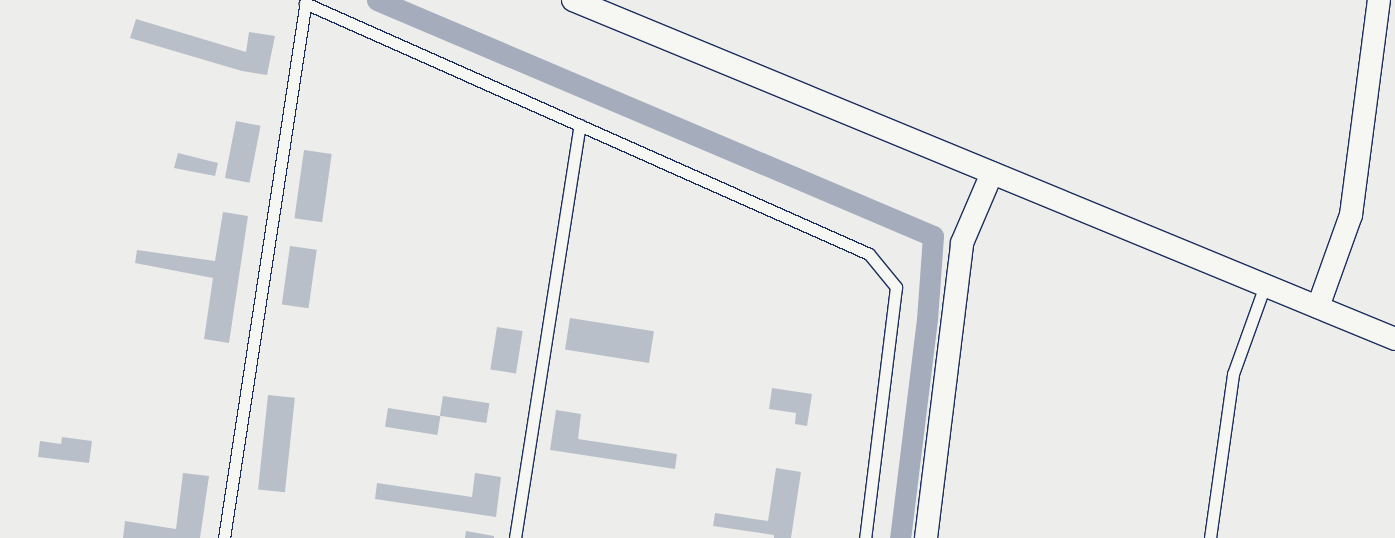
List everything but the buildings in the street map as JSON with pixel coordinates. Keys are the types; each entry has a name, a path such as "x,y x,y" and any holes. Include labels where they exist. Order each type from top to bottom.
{"street":[{"path":"573,0 1395,339"},
{"path":"1318,307 1351,215 1379,0"},
{"path":"926,538 962,243 992,173"}],"lane":[{"path":"224,538 305,1 869,254 896,287 865,538"},
{"path":"515,538 580,125"},
{"path":"1210,538 1233,374 1265,285"}],"waterway":[{"path":"377,0 933,236 927,319 900,538"}]}
